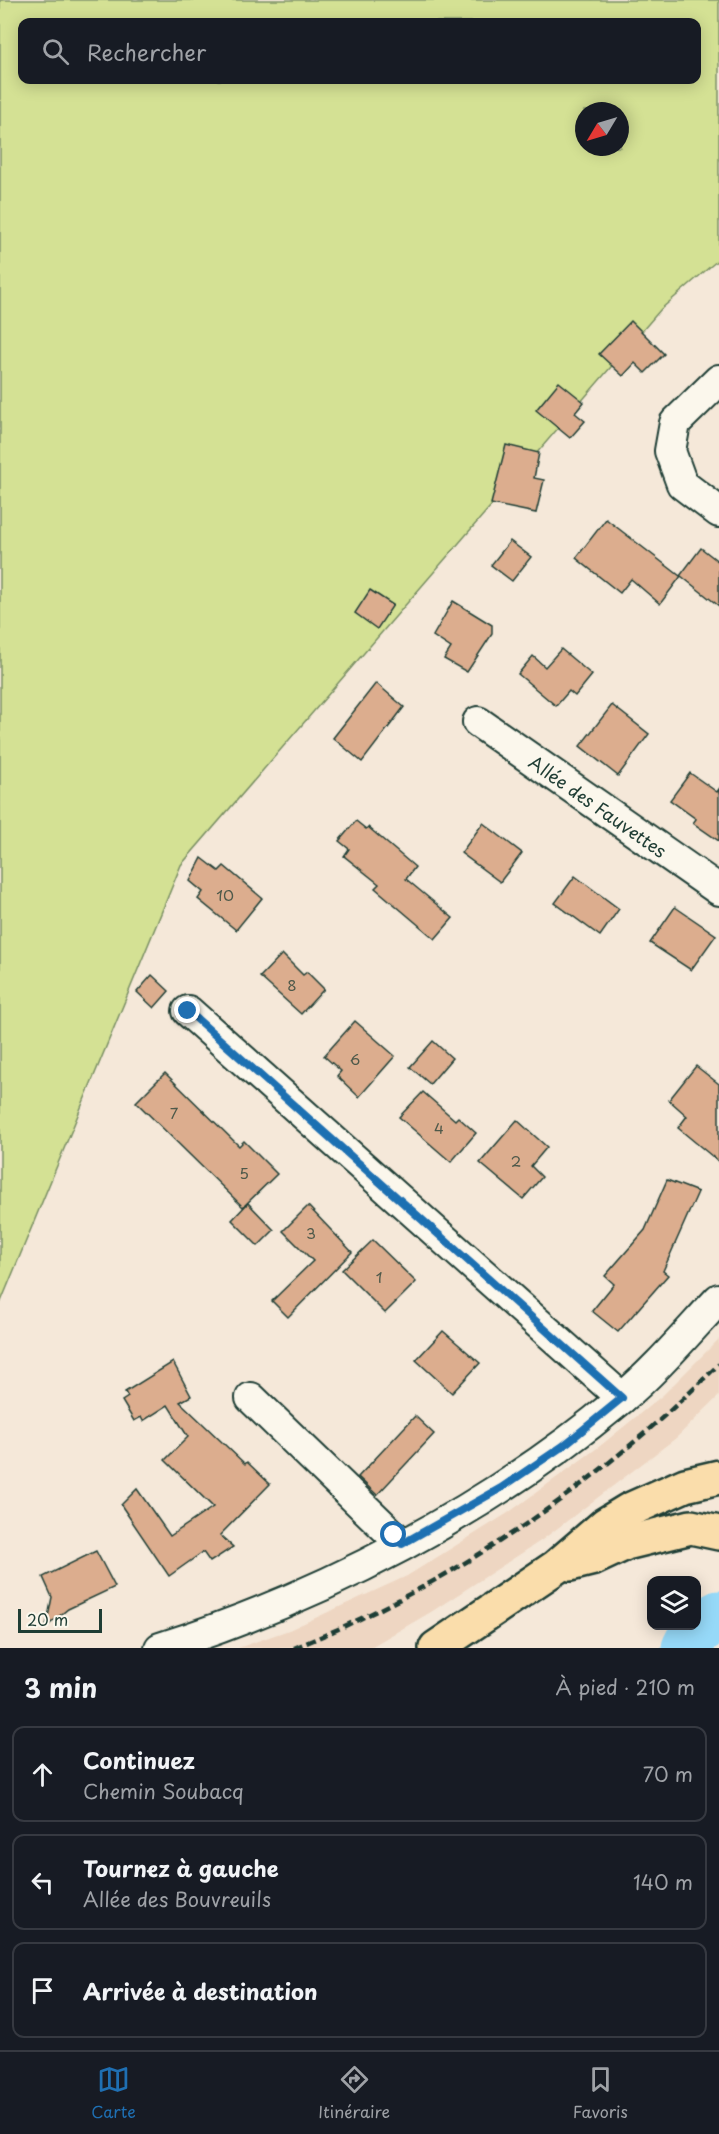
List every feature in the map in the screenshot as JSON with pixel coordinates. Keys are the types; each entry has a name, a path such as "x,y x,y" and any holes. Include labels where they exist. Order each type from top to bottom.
{"main road":[{"path":"436,1648 556,1567 606,1524 629,1510 685,1485 719,1477"},
{"path":"556,1567 594,1558 626,1543 691,1527 719,1533"}],"street":[{"path":"719,380 675,423 670,451 681,484 719,512"},
{"name":"Allée des Fauvettes","path":"478,722 719,890"},
{"path":"188,1011 622,1398"},
{"path":"160,1648 231,1625 281,1605 402,1544 501,1488 563,1446 622,1398 719,1299"},
{"path":"251,1398 402,1544"}],"shaded area":[{"path":"719,1339 719,1396 676,1438 542,1540 431,1612 369,1648 238,1648 289,1630 407,1576 508,1513 600,1446 663,1395"}],"green space":[{"path":"0,0 719,0 719,259 661,309 181,865 0,1304"}],"building":[{"path":"631,321 664,354 645,373 635,363 623,376 599,354"},
{"path":"559,382 584,402 575,413 585,421 570,438 536,410"},
{"path":"506,445 539,453 534,478 544,480 536,513 491,504"},
{"path":"606,519 680,576 701,548 719,562 719,606 681,576 660,604 631,579 620,593 576,558"},
{"path":"510,541 531,557 512,581 491,565"},
{"path":"370,590 393,605 377,629 355,613"},
{"path":"453,601 492,625 492,634 467,672 444,659 451,648 433,636"},
{"path":"561,649 592,675 575,696 569,691 556,706 518,674 533,656 545,667"},
{"path":"376,683 404,707 362,762 333,738"},
{"path":"612,705 649,734 618,776 580,746"},
{"path":"690,773 717,792 719,789 719,841 693,823 696,819 670,800"},
{"path":"356,821 366,829 368,827 415,867 406,879 453,918 435,939 375,888 379,884 344,856 349,849 339,841"},
{"path":"483,823 522,853 500,882 461,853"},
{"path":"202,858 219,871 224,866 262,898 236,930 198,899 203,892 190,881"},
{"path":"575,876 619,909 600,936 555,903"},
{"path":"675,907 716,935 691,970 650,943"},
{"path":"282,954 303,975 307,972 324,989 301,1014 260,977"},
{"path":"152,975 169,991 154,1008 137,992"},
{"path":"355,1021 395,1056 359,1097 337,1076 341,1071 324,1056"},
{"path":"433,1041 452,1058 430,1084 410,1067"},
{"path":"696,1066 719,1084 719,1162 678,1128 687,1116 669,1100"},
{"path":"165,1073 239,1146 244,1141 277,1174 243,1207 136,1102"},
{"path":"423,1092 455,1120 458,1117 476,1133 451,1162 399,1117"},
{"path":"517,1120 547,1147 531,1166 542,1177 523,1199 480,1163"},
{"path":"667,1180 698,1192 663,1271 668,1275 618,1332 592,1311 614,1284 605,1276 645,1230"},
{"path":"248,1203 274,1230 258,1246 232,1220"},
{"path":"308,1206 352,1252 288,1317 272,1301 313,1261 283,1231"},
{"path":"373,1240 416,1282 385,1313 342,1270"},
{"path":"443,1331 480,1363 452,1393 416,1360"},
{"path":"173,1362 191,1396 180,1402 245,1464 247,1462 270,1484 220,1535 233,1547 210,1562 203,1552 169,1576 121,1505 137,1489 170,1536 213,1507 165,1460 188,1437 168,1405 143,1421 141,1417 134,1421 122,1401 128,1397 125,1392"},
{"path":"415,1416 434,1434 377,1495 358,1477"},
{"path":"96,1551 115,1587 68,1609 46,1627 52,1597 43,1577"}],"waterway":[{"path":"687,1648 696,1630 719,1616"}],"railway":[{"path":"294,1648 411,1593 467,1562 521,1527 624,1451 719,1364"}],"route":[{"path":"188,1011 622,1398 563,1446 501,1488 402,1544 394,1535"}]}
